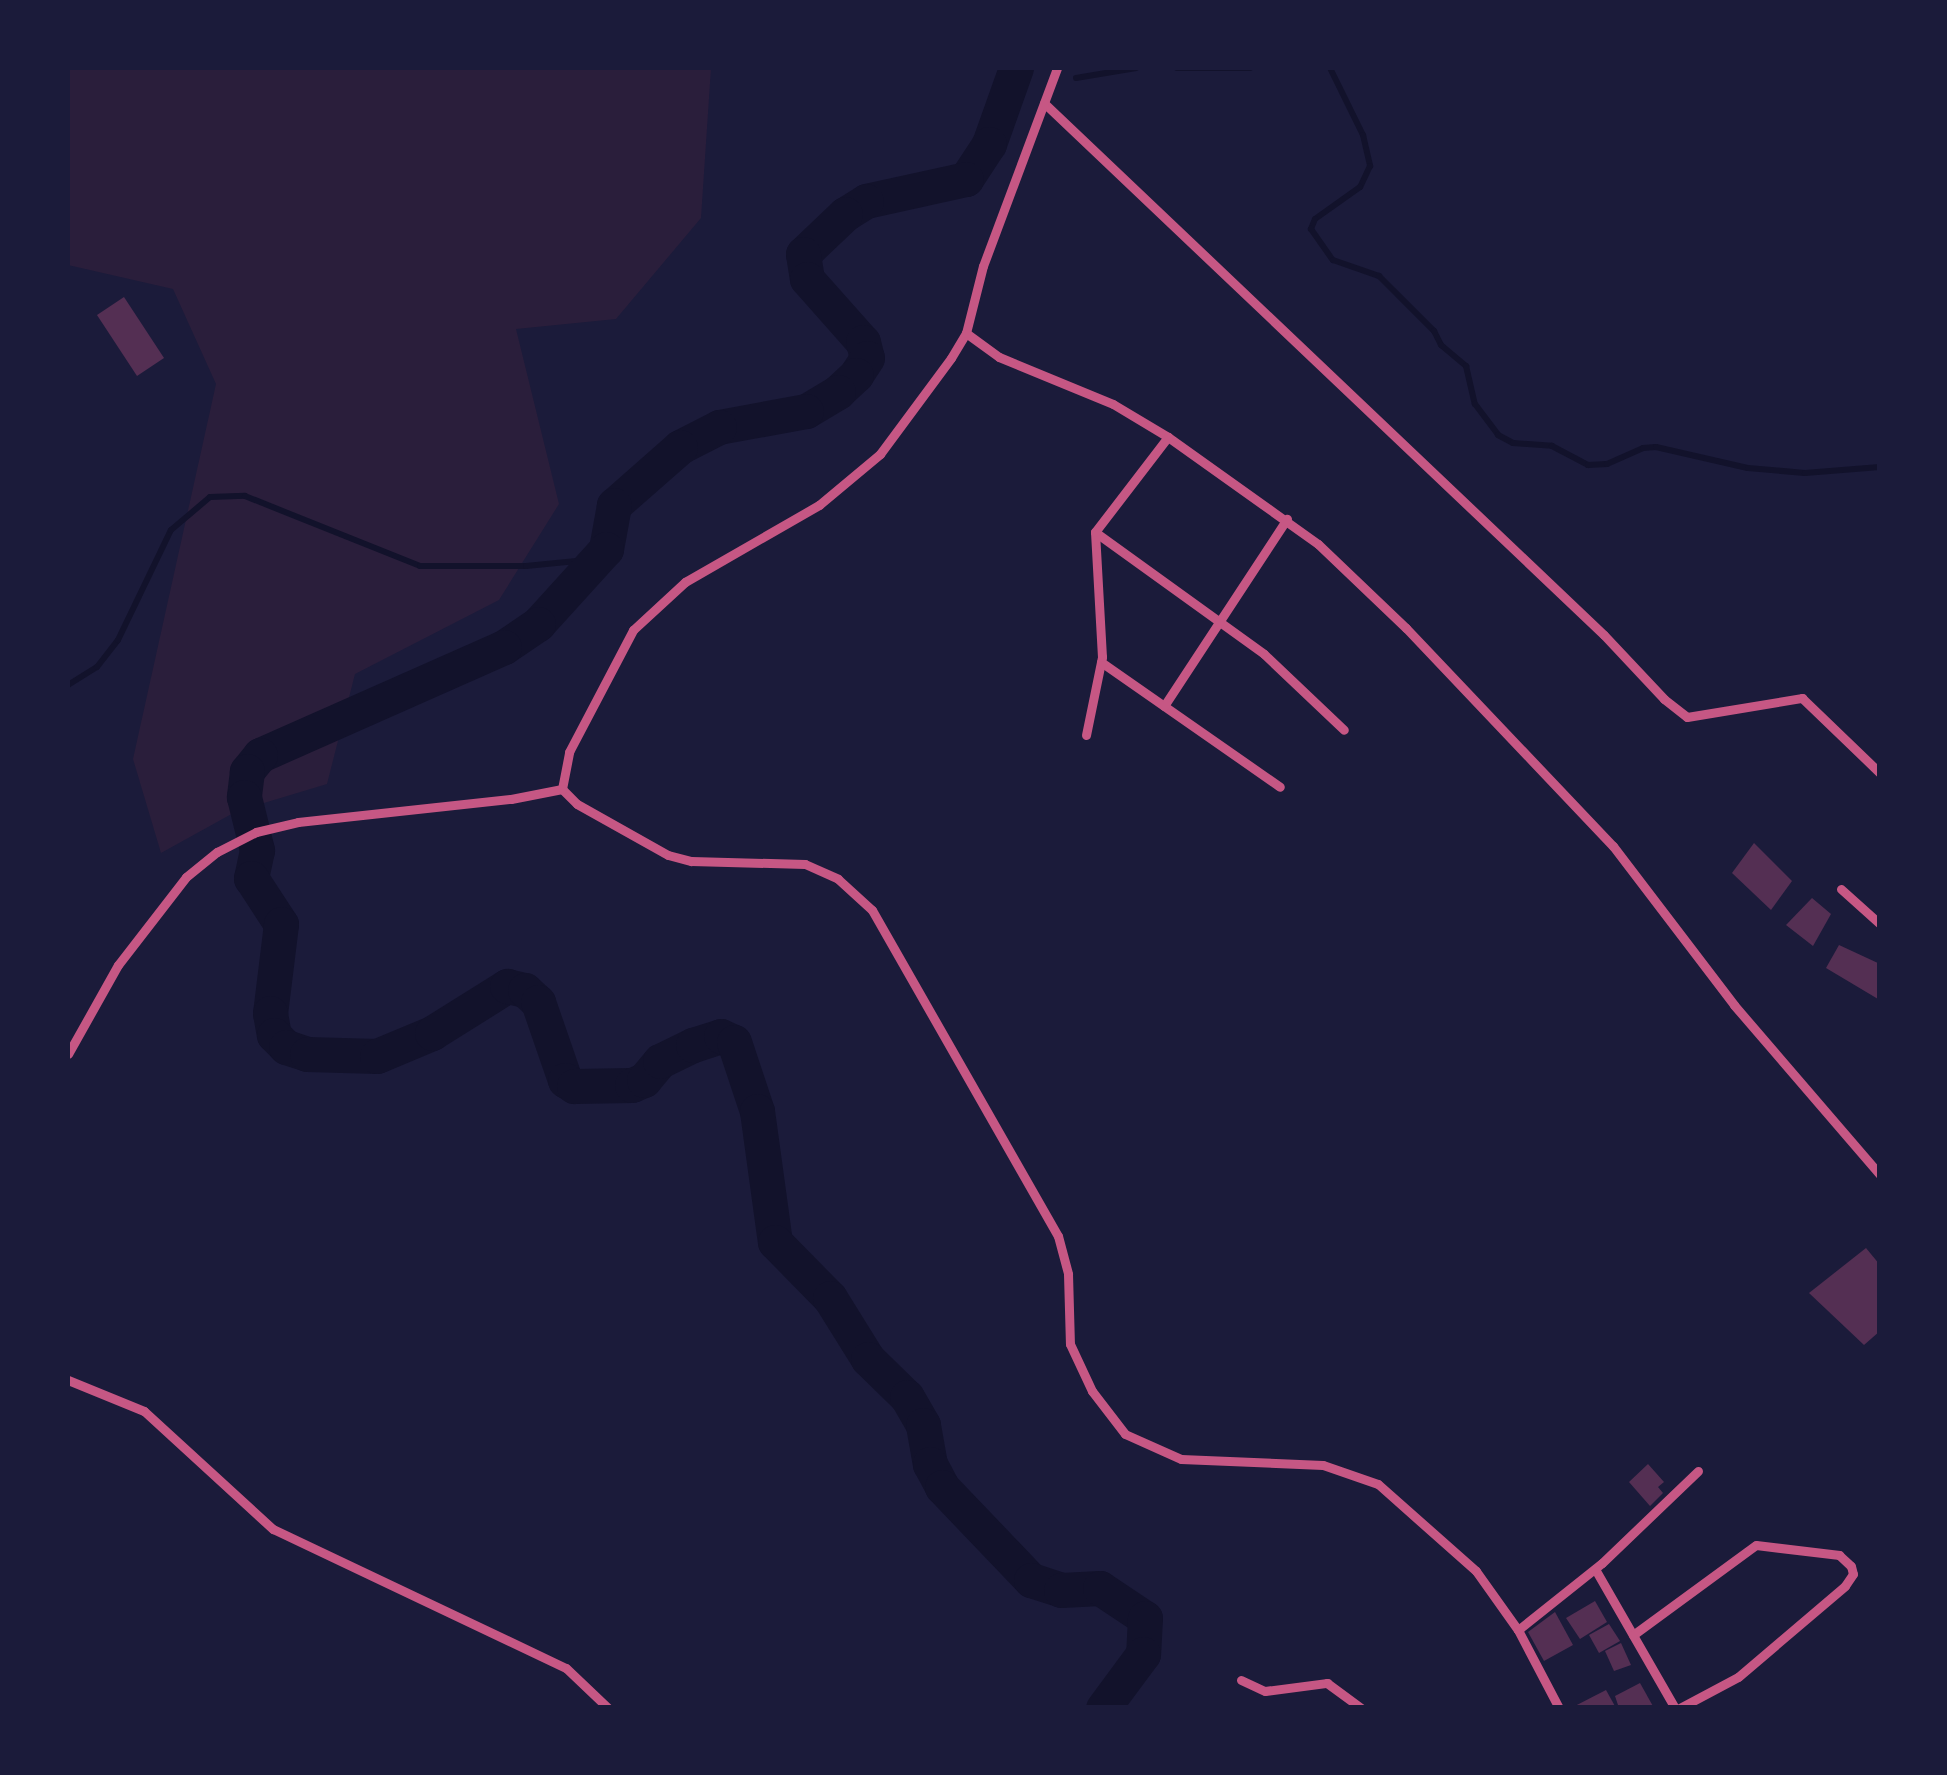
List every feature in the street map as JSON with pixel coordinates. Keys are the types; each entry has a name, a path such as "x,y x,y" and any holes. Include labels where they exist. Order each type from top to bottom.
{"street":[{"path":"1056,68 982,266 966,332 880,454 819,505 685,582 633,630 563,767 562,789 577,804 668,855 691,861 805,864 838,879 872,910 1058,1236 1068,1274 1070,1344 1092,1391 1125,1434 1181,1459 1323,1465 1378,1484 1476,1571 1518,1630 1559,1708"},
{"path":"1044,103 1604,635 1664,699 1688,717 1802,698 1880,773"},
{"path":"966,332 1000,357 1112,404 1168,437 1287,519 1406,628 1612,846 1734,1005 1880,1175"},
{"path":"1086,735 1101,662 1095,532 1168,437"},
{"path":"1164,706 1287,519"},
{"path":"1095,532 1264,654 1344,730"},
{"path":"1101,662 1280,786"},
{"path":"68,1054 118,964 186,876 218,852 256,832 298,822 512,799 562,789"},
{"path":"1841,889 1880,924"},
{"path":"68,1380 144,1411 273,1529 566,1668 608,1708"},
{"path":"1518,1630 1595,1569 1698,1471"},
{"path":"1595,1569 1633,1635 1677,1708 1738,1677 1845,1586 1852,1574 1851,1566 1839,1555 1756,1545 1633,1635"},
{"path":"1241,1680 1264,1691 1327,1683 1361,1708"}],"shaded area":[{"path":"68,68 711,68 701,218 616,319 516,329 559,504 499,600 355,674 327,784 237,811 161,853 133,759 216,384 173,289 68,265"}],"building":[{"path":"124,297 164,358 137,376 97,315"},
{"path":"1754,843 1792,881 1771,910 1732,873"},
{"path":"1812,898 1831,914 1813,946 1786,925"},
{"path":"1839,945 1880,964 1878,999 1826,968"},
{"path":"1866,1248 1880,1265 1880,1331 1864,1345 1809,1293"},
{"path":"1648,1464 1664,1482 1658,1487 1663,1493 1650,1506 1629,1482"},
{"path":"1595,1601 1607,1622 1580,1639 1566,1618"},
{"path":"1555,1612 1573,1645 1544,1661 1528,1632"},
{"path":"1609,1624 1620,1641 1599,1653 1589,1635"},
{"path":"1621,1643 1631,1665 1614,1671 1605,1651"},
{"path":"1640,1683 1654,1708 1619,1708 1615,1696"},
{"path":"1606,1690 1616,1708 1571,1708"}],"waterway":[{"path":"1016,68 989,144 966,179 866,201 845,214 803,254 807,279 863,342 867,358 838,392 806,411 719,427 680,447 614,505 606,549 538,624 504,647 260,755 247,771 244,797 257,850 251,878 281,924 270,1013 274,1035 286,1047 307,1054 377,1056 432,1033 507,986 525,990 538,1002 565,1080 574,1086 632,1085 644,1080 660,1061 693,1045 721,1036 734,1042 757,1111 775,1242 830,1298 868,1359 907,1397 923,1425 930,1464 942,1487 1031,1580 1061,1590 1100,1588 1145,1618 1143,1654 1103,1708"},
{"path":"1076,78 1136,68"},
{"path":"1177,68 1250,68"},
{"path":"1330,68 1363,135 1370,166 1360,187 1315,219 1311,229 1333,260 1379,276 1434,331 1441,345 1466,366 1475,404 1498,435 1513,443 1552,446 1588,465 1607,464 1643,448 1656,447 1748,468 1805,473 1880,467"},
{"path":"68,685 97,667 118,640 171,530 210,497 245,496 420,566 526,566 597,559"}]}
